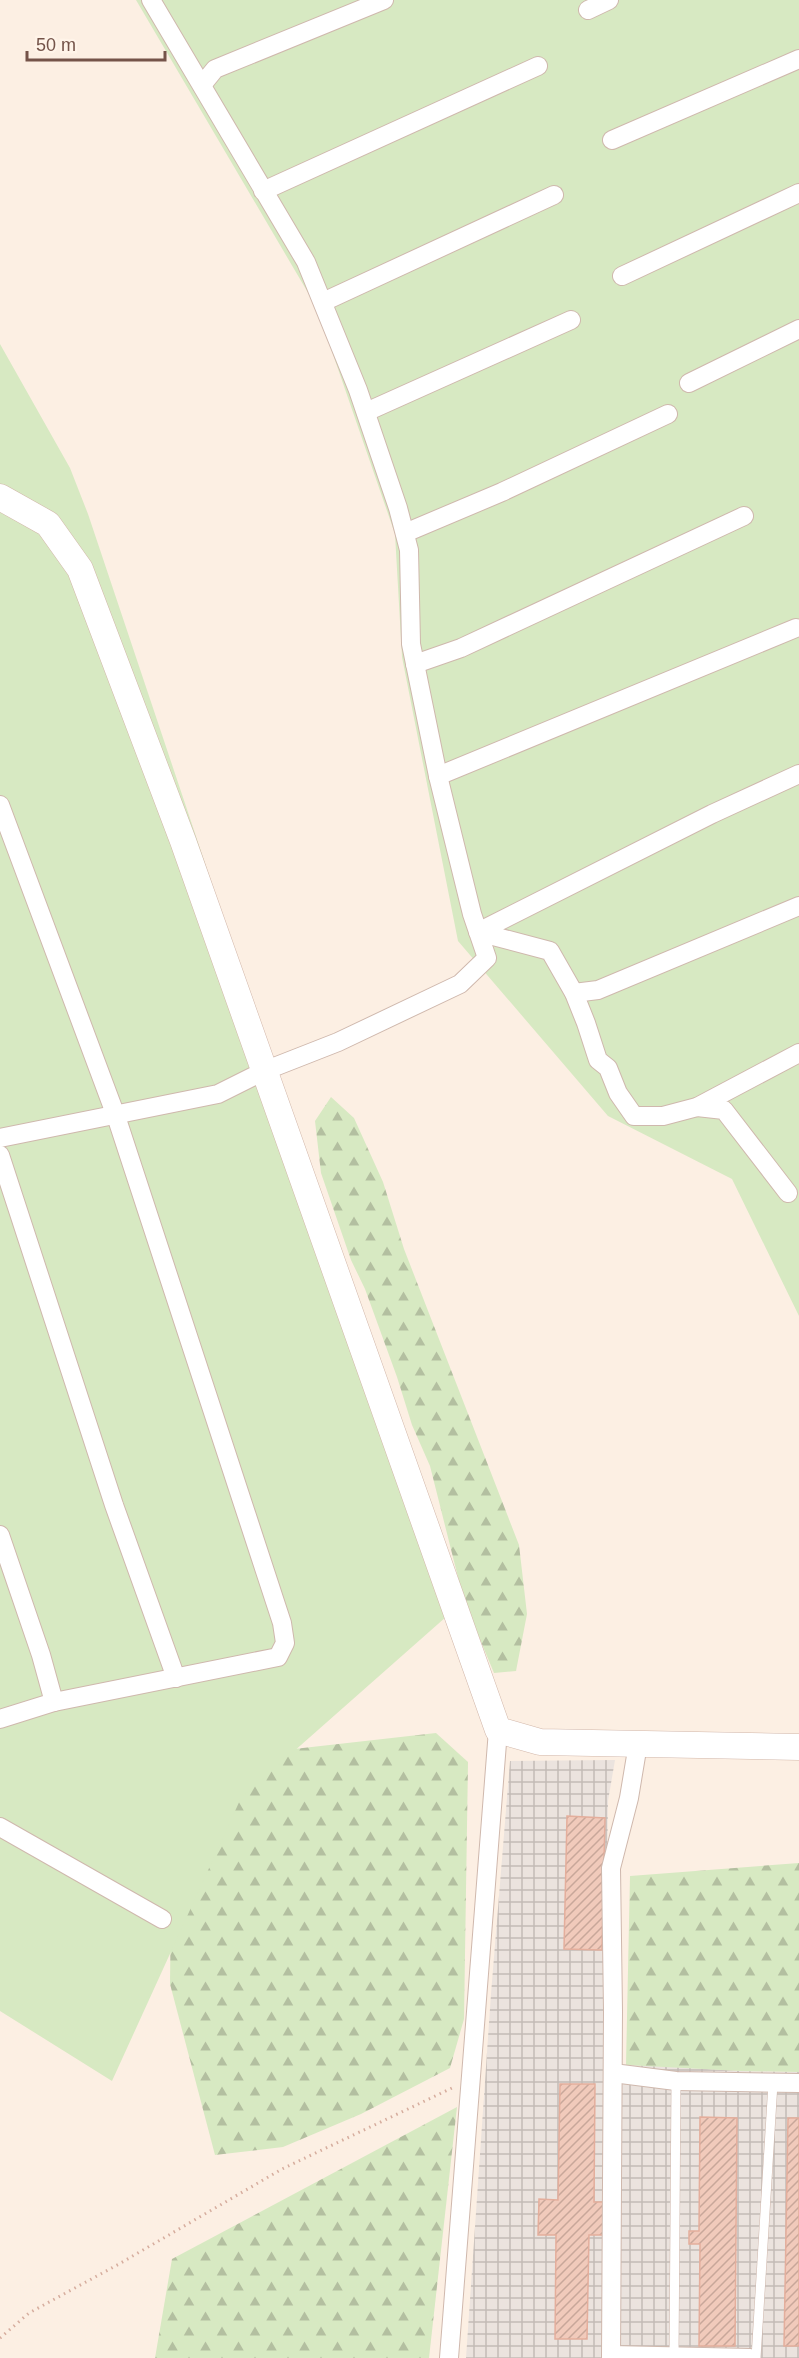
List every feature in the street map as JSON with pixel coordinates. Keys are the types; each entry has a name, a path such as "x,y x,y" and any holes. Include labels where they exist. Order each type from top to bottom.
{"street":[{"path":"0,1138 218,1094 264,1071 338,1041 460,984 487,958 478,932 438,776 411,644 409,550 366,412 306,262 151,0"},
{"path":"202,85 215,69 384,0"},
{"path":"588,10 609,0"},
{"path":"612,140 799,59"},
{"path":"263,191 538,66"},
{"path":"622,276 799,193"},
{"path":"323,302 554,195"},
{"path":"366,412 571,320"},
{"path":"689,383 799,329"},
{"path":"405,533 502,492 668,414"},
{"path":"0,497 48,524 80,569 183,842 498,1730 449,2358"},
{"path":"415,664 461,648 744,516"},
{"path":"438,776 796,628"},
{"path":"478,932 712,814 799,774"},
{"path":"0,805 116,1116 282,1623 285,1643 278,1657 54,1702 0,1719"},
{"path":"574,993 598,990 799,906"},
{"path":"478,932 550,951 574,993 598,1060 608,1068 618,1093 634,1116 663,1116 697,1107 799,1053"},
{"path":"697,1107 724,1110 789,1193"},
{"path":"0,1155 114,1504 176,1678"},
{"path":"0,1535 54,1702"},
{"path":"498,1730 540,1742 799,1747"},
{"path":"638,1744 629,1797 611,1868 613,2073 611,2357 750,2358"},
{"path":"0,1827 162,1919"},
{"path":"613,2073 676,2081 799,2083"}],"lane":[{"path":"674,2356 676,2081"},
{"path":"756,2358 773,2083"}],"path":[{"path":"0,2338 29,2313 120,2264 282,2169 470,2079"}],"shaded area":[{"path":"615,1760 608,1801 605,2063 799,2072 799,2358 466,2358 491,1994 510,1761"}],"green space":[{"path":"136,0 799,0 799,1316 732,1179 608,1116 458,941 402,657 395,534 317,308"},
{"path":"0,344 70,468 88,514 455,1609 241,1798 112,2081 0,2011"},
{"path":"331,1097 354,1118 383,1182 404,1249 519,1545 527,1614 516,1671 494,1673 464,1601 430,1466 412,1425 397,1377 365,1289 351,1260 321,1173 315,1121"},
{"path":"436,1733 468,1762 464,2019 450,2068 361,2114 283,2147 215,2155 170,1984 171,1896 198,1773 294,1749"},
{"path":"799,1863 799,2072 626,2065 630,1876"},
{"path":"457,2107 429,2358 155,2358 172,2259"}],"building":[{"path":"567,1816 605,1818 602,1950 564,1949"},
{"path":"560,2084 595,2084 594,2202 605,2202 605,2235 589,2235 587,2339 555,2339 556,2235 538,2235 539,2199 558,2200"},
{"path":"700,2117 737,2118 735,2346 699,2346 700,2244 689,2244 689,2231 699,2231"},
{"path":"788,2118 799,2118 799,2346 784,2346"}]}
